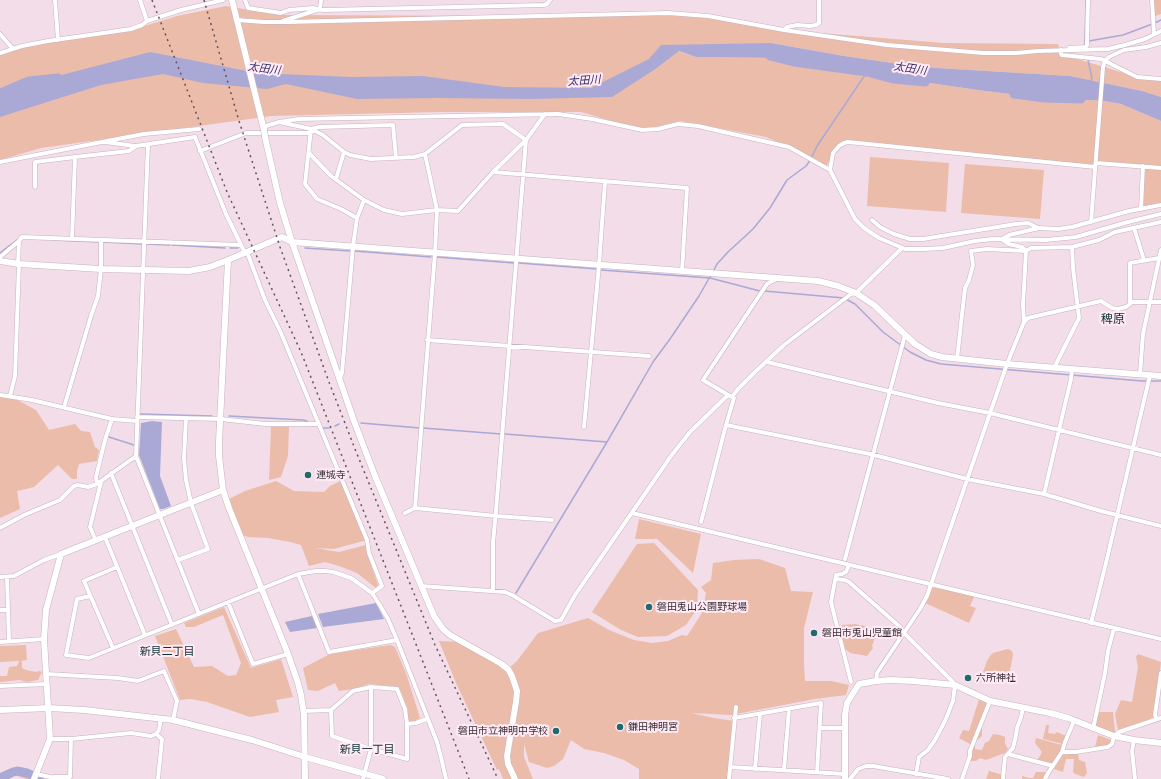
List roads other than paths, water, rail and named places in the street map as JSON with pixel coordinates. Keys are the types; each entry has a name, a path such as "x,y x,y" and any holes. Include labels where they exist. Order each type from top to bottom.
{"street":[{"path":"55,0 58,40"},
{"path":"140,0 147,20"},
{"path":"0,53 22,46 131,29 142,25 147,20 223,0"},
{"path":"245,0 248,8 281,13 289,10 313,8 544,5 550,0"},
{"path":"320,9 321,0"},
{"path":"784,30 787,27 797,25 816,25 818,23 819,0"},
{"path":"1060,51 1062,48 1085,47 1087,45 1088,0"},
{"path":"1152,0 1154,34"},
{"path":"232,1 280,203 292,242 375,476 434,616 442,629 500,663 508,669 512,676 517,691 507,756 508,764 515,779"},
{"path":"281,22 320,9"},
{"path":"237,21 281,22 650,12 708,16 784,30 887,45 983,53 1108,49 1145,39 1161,31"},
{"path":"0,34 13,49"},
{"path":"1091,222 1103,67 1105,61 1109,57 1124,50 1161,43"},
{"path":"1060,51 1062,55 1100,58 1137,77 1161,78"},
{"path":"263,128 279,122 299,119 545,114 577,116 642,130 658,129 678,124 698,126 789,147 830,170 855,219 864,228 879,238 905,249 943,248 975,241 1002,239 1046,240 1076,237 1161,214"},
{"path":"309,153 331,176 364,200 384,210 402,214 437,210 458,211 493,172 526,140 545,114"},
{"path":"279,122 323,135 344,152 350,155 371,159 414,157 425,154 462,125 503,124 526,140"},
{"path":"200,151 246,133 311,131 320,127 394,125 396,158"},
{"path":"0,162 144,134 199,129"},
{"path":"311,131 305,184 317,199 357,218"},
{"path":"102,142 136,146 195,137 226,214 246,252 265,300 281,333 367,540 369,553 382,586 372,593"},
{"path":"493,591 493,543 526,140"},
{"path":"830,170 833,153 844,142 1161,168"},
{"path":"148,144 136,456 199,614"},
{"path":"35,187 35,162 75,156 129,151 136,146"},
{"path":"336,179 344,152"},
{"path":"415,508 437,210 425,154"},
{"path":"72,239 75,156"},
{"path":"1141,209 1143,166"},
{"path":"493,172 687,188 682,271"},
{"path":"584,427 600,265 605,182"},
{"path":"340,378 342,373 353,246 357,218 364,200"},
{"path":"1002,239 1009,235 1039,228 1058,229 1072,227 1161,205"},
{"path":"872,220 880,228 910,239 923,239 1016,224 1028,223 1039,228"},
{"path":"957,360 965,288 973,266 971,251 987,249 1026,251 1031,248 1072,247 1099,240 1115,232 1161,222"},
{"path":"0,261 19,264 189,271 228,260 282,237 287,224"},
{"path":"1134,228 1144,260"},
{"path":"0,257 22,237 241,245"},
{"path":"282,237 292,242 829,283 856,293 874,305 915,344 931,354 957,360 1161,376"},
{"path":"1002,239 1009,244 1022,247 1026,251 1023,305 1024,322"},
{"path":"64,407 98,296 102,240"},
{"path":"10,396 15,376 19,241"},
{"path":"1054,368 1079,318 1072,247"},
{"path":"421,586 505,592 555,621 561,620 575,596 671,456 690,432 784,345 851,294 856,293 902,248"},
{"path":"1140,374 1142,334 1161,250"},
{"path":"876,681 877,673 920,609 926,596 1007,364 1024,322 1028,318 1102,301 1112,308 1118,309 1126,307 1130,304 1130,263 1159,258"},
{"path":"228,260 219,456 223,490 298,683 304,711 305,779"},
{"path":"701,522 734,398 703,380 768,284 778,278"},
{"path":"1130,302 1161,302"},
{"path":"846,558 906,335"},
{"path":"427,340 649,356"},
{"path":"766,362 990,413 1161,455"},
{"path":"1044,494 1060,430 1072,369"},
{"path":"1091,623 1150,375"},
{"path":"0,395 32,400 112,419 186,418 221,419 265,424 319,424"},
{"path":"178,560 208,549 191,502 186,480 184,458 186,418"},
{"path":"96,484 96,477 105,440 112,419"},
{"path":"726,425 873,455 967,479 1044,494 1101,511 1161,526"},
{"path":"0,528 24,515 60,500 74,486 78,485 88,487 96,484 136,456"},
{"path":"111,473 172,625"},
{"path":"96,541 90,527 101,481"},
{"path":"0,577 14,576 44,560 96,541 223,490"},
{"path":"404,513 415,508 552,520"},
{"path":"632,513 1161,640"},
{"path":"105,537 145,635"},
{"path":"61,554 46,610 44,639 50,739 35,776 56,778 70,777 71,739"},
{"path":"849,565 846,572 836,575 831,602 851,682"},
{"path":"113,648 84,580 117,567"},
{"path":"90,596 78,600 66,655 89,658 228,602 262,590 298,574 316,571 334,572 351,578 372,593 381,607 397,640 442,757 446,779"},
{"path":"298,574 330,652 397,640"},
{"path":"7,577 9,641"},
{"path":"836,579 849,582 899,626 955,685 953,701 945,721 928,750 919,757 916,774"},
{"path":"228,602 253,664 288,654"},
{"path":"0,610 8,610"},
{"path":"1093,728 1114,628"},
{"path":"0,642 44,639"},
{"path":"46,674 118,678 138,681 164,671 177,700 173,720"},
{"path":"1062,752 1076,752 1108,747 1112,744 1114,736 1124,730 1132,729 1159,719 1155,715 1161,673"},
{"path":"730,767 817,772 844,776 845,709 847,704 859,684 891,680 955,685 990,701 1050,713 1114,736 1134,740 1161,742"},
{"path":"0,686 47,684"},
{"path":"304,711 331,710 353,692 371,686 397,689 405,709 407,724 407,760 371,750 332,736 331,710"},
{"path":"364,777 371,750 371,686"},
{"path":"962,779 970,752 990,701"},
{"path":"734,718 821,703 821,728 817,772"},
{"path":"729,779 736,707"},
{"path":"0,710 49,708 162,718 252,740 364,777 383,779"},
{"path":"1003,779 1005,757 1013,748 1016,728 1023,708"},
{"path":"784,770 789,709"},
{"path":"755,769 760,714"},
{"path":"50,739 71,739 132,734 151,736 156,734 159,730 162,718"},
{"path":"407,724 416,723 427,718"},
{"path":"1045,779 1062,752 1074,721"},
{"path":"821,728 845,728"},
{"path":"156,734 162,739 158,779"},
{"path":"1134,740 1132,751 1135,779"},
{"path":"1008,754 1053,766"},
{"path":"850,779 858,769 866,766 873,766 926,777 948,779"}],"water":[{"path":"771,43 844,56 920,67 1070,76 1142,91 1161,97 1161,121 1121,104 1104,101 1027,96 985,91 881,76 780,58 696,57 679,51 654,70 612,97 531,99 357,99 286,84 267,89 203,83 163,74 101,85 0,117 0,91 150,52 257,73 351,77 423,76 504,87 591,88 649,59 661,45"},
{"path":"152,421 162,422 160,476 171,506 163,509 160,509 139,455 141,423"},
{"path":"376,603 384,619 323,627 318,614"},
{"path":"312,616 317,628 290,632 285,622"}],"waterway":[{"path":"1085,44 1086,0"},
{"path":"1089,41 1123,35 1161,20"},
{"name":"太田川","path":"770,56 794,62 867,72 893,79 925,82"},
{"path":"1088,60 1092,78 1091,81"},
{"path":"713,272 717,264 753,229 770,208 787,180 806,166 817,146 867,72"},
{"name":"太田川","path":"0,93 29,81 58,78"},
{"name":"太田川","path":"1014,94 1044,98 1081,99"},
{"path":"0,253 17,240"},
{"path":"53,240 101,242"},
{"path":"103,242 143,244"},
{"path":"145,244 170,245"},
{"path":"172,245 225,248"},
{"path":"230,248 238,248"},
{"path":"305,248 350,251"},
{"path":"354,251 431,257"},
{"path":"436,257 514,263"},
{"path":"519,263 597,269"},
{"path":"601,270 710,278 760,291"},
{"path":"516,593 607,442 653,362 699,296 711,275"},
{"path":"764,291 844,298 855,304 883,332 910,352 926,360 941,364 1142,381 1161,381"},
{"path":"140,414 212,416"},
{"path":"229,416 307,421"},
{"path":"361,423 420,428"},
{"path":"335,426 339,424"},
{"path":"323,428 329,428"},
{"path":"423,428 501,434"},
{"path":"505,434 607,442"},
{"path":"109,437 134,445"},
{"path":"0,778 17,771 27,773 40,779"}],"railway":[{"path":"152,0 227,192 301,352 469,779"},
{"path":"204,0 239,121 280,247 329,382 435,645 498,779"}],"place":[{"name":"連城寺","path":"308,475"},
{"name":"磐田兎山公園野球場","path":"649,607"},
{"name":"磐田市兎山児童館","path":"814,633"},
{"name":"六所神社","path":"968,678"},
{"name":"鎌田神明宮","path":"620,727"},
{"name":"磐田市立神明中学校","path":"556,731"}],"district":[{"name":"稗原","path":"1113,320"},
{"name":"新貝二丁目","path":"167,652"},
{"name":"新貝一丁目","path":"367,750"}]}
